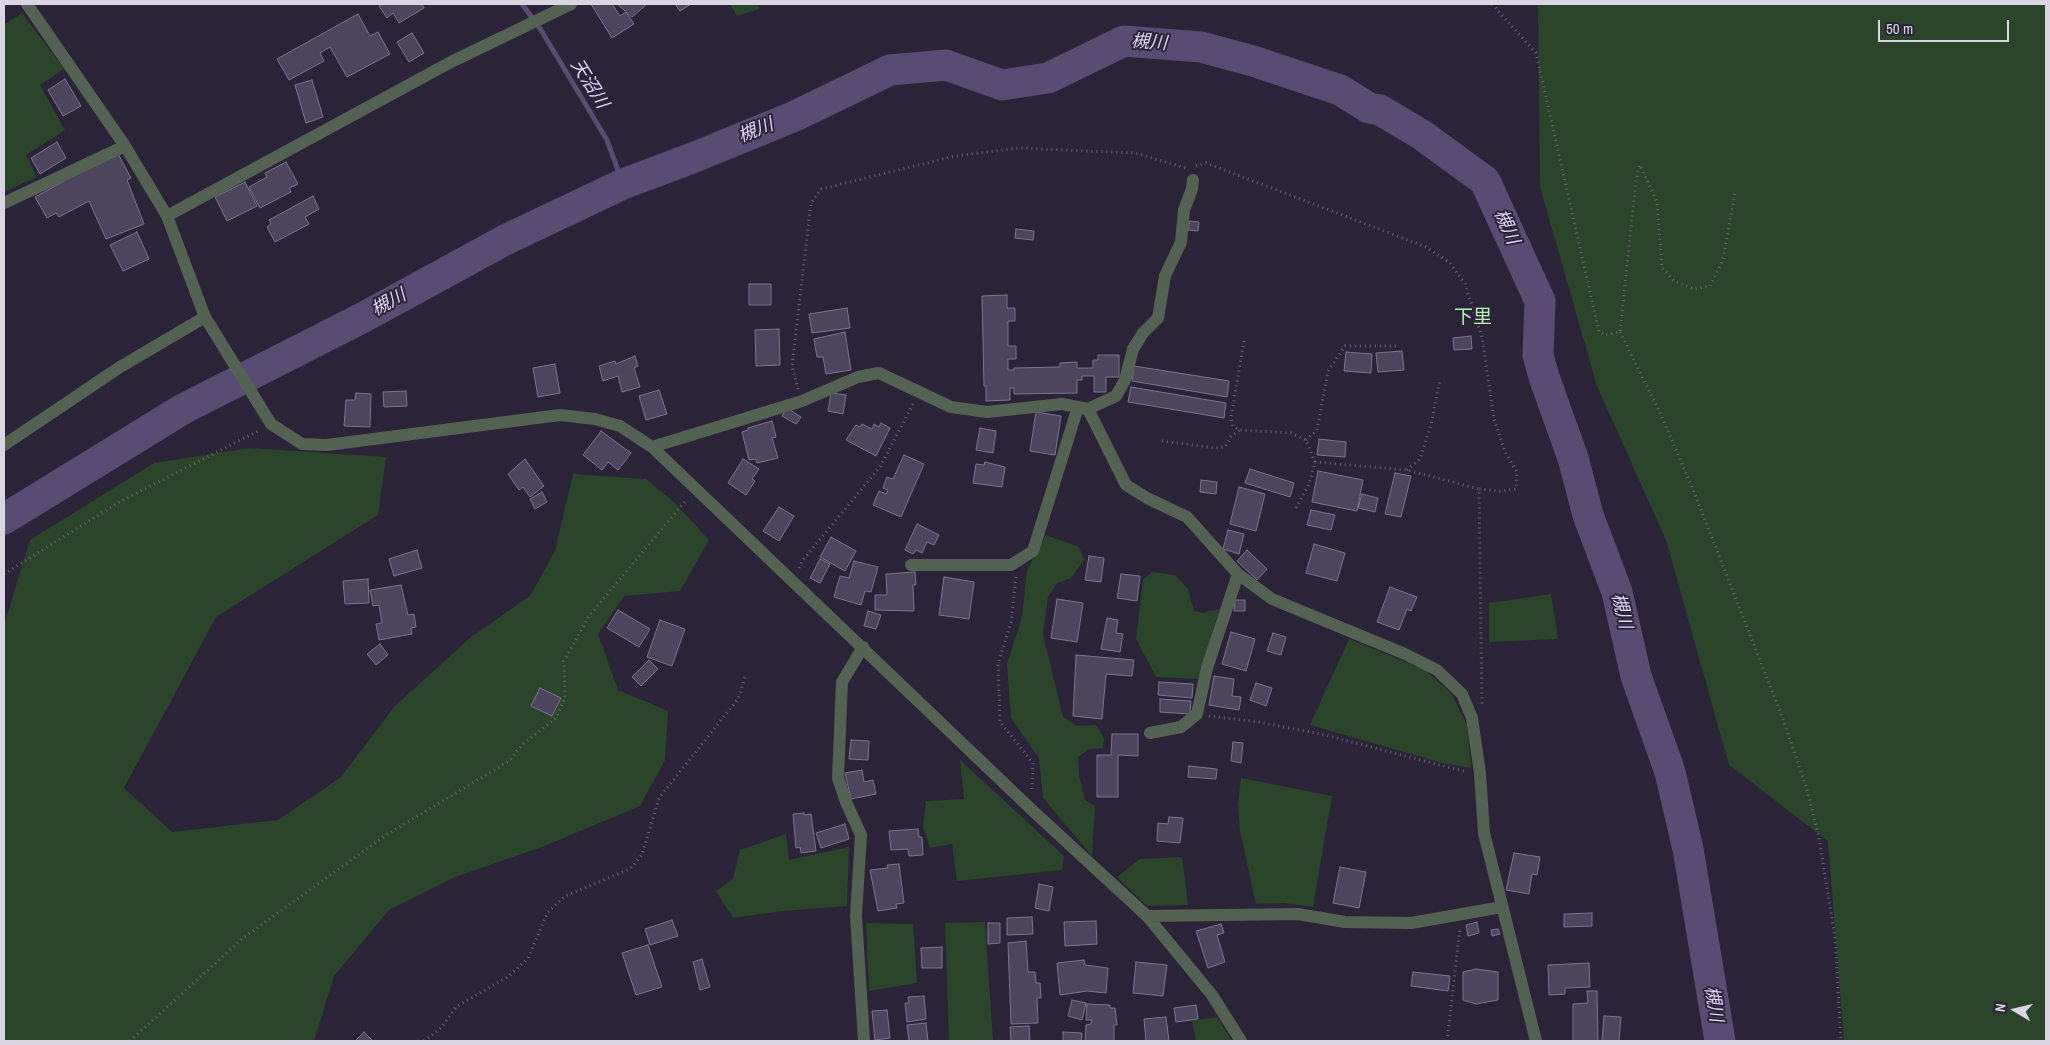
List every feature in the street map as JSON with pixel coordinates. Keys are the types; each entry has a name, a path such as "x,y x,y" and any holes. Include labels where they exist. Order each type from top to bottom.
{"street":[{"path":"26,4 125,146 168,216 208,321 270,421 302,444 327,445 560,415 595,419 620,426 652,447 1032,810 1147,916 1212,995 1241,1041"},
{"path":"168,216 451,62 571,4"},
{"path":"4,203 125,146"},
{"path":"652,447 802,401 858,377 879,374 952,407 987,412 1062,404 1083,408 1116,396 1125,380 1133,349 1143,334 1158,318 1165,276 1181,242 1184,210 1192,189 1190,174"},
{"path":"4,445 120,367 208,321"},
{"path":"910,565 1011,565 1033,551 1083,408"},
{"path":"1083,408 1126,485 1147,498 1187,517 1238,574 1272,599 1405,654 1437,670 1462,694 1472,718 1480,773 1484,833 1536,1041"},
{"path":"1150,733 1181,728 1197,714 1207,668 1238,574"},
{"path":"862,647 842,682 838,778 846,802 861,835 856,916 864,1041"},
{"path":"1147,916 1298,914 1345,922 1411,923 1502,907"}],"path":[{"path":"1492,4 1536,53 1599,332 1605,335 1620,332"},
{"path":"802,401 792,366 811,203 821,189 955,156 1018,148 1135,153 1190,174 1206,163 1426,247 1450,263 1465,284 1482,337 1494,419 1505,452 1517,472 1516,489 1500,492 1479,489 1407,470 1315,462"},
{"path":"1735,193 1723,260 1710,286 1694,289 1674,281 1662,268 1656,202 1640,164 1636,180 1620,332 1661,415 1692,487 1783,720 1806,786 1819,838 1835,937 1841,1041"},
{"path":"1244,341 1230,417 1233,426 1240,430 1291,433 1306,440 1315,462 1308,484 1296,508"},
{"path":"1306,440 1317,430 1328,371 1344,346 1396,346"},
{"path":"1407,470 1420,459 1431,425 1440,379"},
{"path":"794,583 802,561 880,467 919,392"},
{"path":"4,574 121,501 270,421"},
{"path":"1162,441 1216,448 1225,447 1231,436 1240,430"},
{"path":"130,1041 243,938 386,835 509,761 523,744 556,718 565,698 564,661 589,616 696,489"},
{"path":"1472,718 1483,704 1479,489"},
{"path":"1017,561 1011,622 998,664 1000,722 1033,764 1032,810"},
{"path":"424,1041 441,1028 456,1007 510,976 528,958 548,912 565,896 630,869 642,854 659,798 738,699 745,677"},
{"path":"1197,714 1258,722 1325,735 1454,770 1480,773"},
{"path":"1447,1041 1461,915"}],"green space":[{"path":"730,4 758,4 759,9 737,16"},
{"path":"1538,4 2046,4 2046,1041 1844,1041 1828,841 1729,765 1666,540 1597,386 1540,187"},
{"path":"22,13 64,69 40,85 65,130 26,155 37,177 6,191 4,187 4,25"},
{"path":"250,448 386,457 378,515 216,617 124,788 172,832 278,820 341,777 394,707 471,637 530,596 555,551 573,474 646,479 675,503 709,540 680,591 624,596 598,634 618,690 668,711 665,760 640,806 542,847 455,877 389,910 334,976 314,1041 4,1041 4,625 30,540 154,463"},
{"path":"1046,535 1079,547 1084,560 1071,578 1057,583 1048,597 1043,634 1063,717 1077,726 1096,725 1104,738 1103,748 1089,749 1078,757 1079,775 1085,800 1095,806 1092,856 1043,798 1039,758 1011,718 1007,664 1022,617 1027,570"},
{"path":"1152,572 1175,575 1188,589 1194,611 1203,613 1219,609 1199,679 1156,677 1136,639 1143,580"},
{"path":"1551,594 1558,639 1489,642 1489,603"},
{"path":"1349,639 1425,670 1451,693 1467,725 1471,768 1442,763 1310,725"},
{"path":"960,760 1064,856 1062,870 957,881 952,844 930,848 923,826 926,801 964,799"},
{"path":"1241,778 1332,796 1313,907 1284,903 1256,904 1240,831 1238,804"},
{"path":"786,834 789,860 849,847 847,906 782,911 733,918 716,891 733,879 740,850"},
{"path":"1182,857 1188,905 1147,906 1117,877 1140,859"},
{"path":"985,922 993,1041 949,1041 945,923"},
{"path":"866,923 913,924 917,983 869,991"},
{"path":"1217,1017 1232,1041 1196,1041 1192,1021"}],"building":[{"path":"382,4 422,4 424,8 399,23 393,13 387,18 379,6"},
{"path":"591,4 612,4 620,16 626,12 634,24 612,38"},
{"path":"617,4 647,4 632,17"},
{"path":"675,4 691,4 680,11"},
{"path":"358,14 370,36 378,32 390,54 347,77 330,47 320,53 324,61 289,80 277,59"},
{"path":"412,33 424,53 409,62 397,42"},
{"path":"65,79 81,106 63,116 48,90"},
{"path":"312,80 323,117 306,123 295,85"},
{"path":"57,142 66,158 40,174 31,158"},
{"path":"117,152 131,178 127,180 144,224 106,239 89,201 59,217 56,213 47,218 35,197"},
{"path":"286,162 298,184 289,188 291,192 260,208 249,187 267,177 265,173"},
{"path":"245,182 257,206 227,221 215,197"},
{"path":"313,196 319,209 305,217 309,224 275,242 267,227 271,224 269,220"},
{"path":"1190,221 1199,222 1198,231 1188,230"},
{"path":"1016,229 1034,231 1033,240 1015,238"},
{"path":"137,232 149,259 123,271 110,245"},
{"path":"749,284 771,284 771,305 749,305"},
{"path":"1007,295 1007,308 1015,308 1015,321 1008,321 1008,346 1016,346 1016,359 1008,359 1008,370 1014,370 1014,368 1060,367 1060,363 1077,362 1077,368 1093,368 1093,360 1098,360 1098,355 1119,355 1119,377 1106,377 1106,392 1094,392 1094,376 1082,376 1082,380 1077,380 1077,393 1014,394 1014,388 1010,388 1010,400 986,401 982,296"},
{"path":"847,308 850,328 812,333 809,314"},
{"path":"779,329 780,365 756,366 755,330"},
{"path":"845,332 851,370 826,374 823,357 817,357 814,339"},
{"path":"1471,336 1472,349 1454,350 1453,338"},
{"path":"1402,351 1404,370 1378,372 1376,353"},
{"path":"1346,352 1372,354 1371,373 1344,371"},
{"path":"635,356 638,366 634,368 640,387 622,392 618,376 603,381 599,366 615,361 616,364"},
{"path":"555,364 560,393 538,397 533,368"},
{"path":"1134,366 1229,381 1227,397 1132,381"},
{"path":"1131,387 1226,403 1224,418 1128,402"},
{"path":"659,390 667,414 646,420 639,396"},
{"path":"406,391 407,406 384,407 383,392"},
{"path":"356,393 371,394 370,427 344,426 346,400 355,400"},
{"path":"831,393 846,395 843,414 828,411"},
{"path":"787,408 801,417 796,424 782,416"},
{"path":"1036,412 1061,416 1055,455 1030,451"},
{"path":"772,421 776,437 772,438 778,458 757,463 756,459 749,460 742,432 748,430 748,428"},
{"path":"881,423 890,428 876,456 846,440 856,425 860,427 862,424 872,429 874,424 879,427"},
{"path":"980,428 996,431 993,453 976,450"},
{"path":"601,431 631,453 618,470 608,462 602,470 583,455"},
{"path":"1319,439 1346,442 1345,457 1317,455"},
{"path":"904,455 924,464 901,517 873,505 879,491 886,494 888,490 883,488 887,477 893,479"},
{"path":"525,459 544,486 530,497 523,487 519,490 508,474"},
{"path":"743,459 759,469 752,479 755,481 746,495 728,483"},
{"path":"985,462 1005,467 1002,487 973,483 976,464 984,465"},
{"path":"1250,469 1294,483 1290,497 1245,483"},
{"path":"1318,471 1363,480 1357,511 1312,502"},
{"path":"1395,473 1411,476 1401,517 1385,514"},
{"path":"1201,480 1217,482 1216,494 1200,492"},
{"path":"1239,487 1265,494 1256,531 1230,524"},
{"path":"542,492 547,502 535,509 530,499"},
{"path":"1362,494 1378,498 1375,512 1358,508"},
{"path":"779,507 794,516 779,541 763,531"},
{"path":"1311,510 1335,515 1331,530 1307,525"},
{"path":"917,524 939,535 934,545 927,542 922,553 916,550 913,554 905,550"},
{"path":"1228,530 1244,534 1239,554 1223,549"},
{"path":"831,537 856,551 845,571 820,557"},
{"path":"1314,544 1345,553 1337,581 1306,573"},
{"path":"417,550 422,568 394,576 389,559"},
{"path":"1247,550 1267,569 1257,580 1237,561"},
{"path":"1089,556 1104,558 1101,582 1085,580"},
{"path":"820,559 830,564 820,583 810,578"},
{"path":"854,561 878,567 871,592 865,591 861,605 834,597 840,576 849,578"},
{"path":"915,572 916,585 913,585 914,611 875,610 875,595 887,595 886,574"},
{"path":"1121,574 1140,576 1137,601 1117,598"},
{"path":"944,577 974,582 969,619 939,615"},
{"path":"368,579 369,603 345,604 343,581"},
{"path":"401,585 408,615 414,614 416,627 411,628 412,634 379,640 376,624 382,623 379,605 373,606 370,590"},
{"path":"1390,587 1417,597 1411,611 1407,609 1399,630 1377,622"},
{"path":"1057,599 1083,603 1077,642 1051,638"},
{"path":"1235,600 1245,600 1245,611 1234,611"},
{"path":"618,610 650,629 639,647 607,628"},
{"path":"868,611 881,615 876,629 864,626"},
{"path":"1107,618 1118,620 1116,633 1123,634 1120,652 1101,649"},
{"path":"660,620 685,629 672,666 647,657"},
{"path":"1231,632 1255,639 1246,671 1222,664"},
{"path":"1273,633 1286,637 1281,655 1267,651"},
{"path":"380,644 388,655 376,665 367,654"},
{"path":"1076,655 1134,660 1132,676 1106,674 1102,719 1073,716"},
{"path":"649,660 658,669 641,686 632,677"},
{"path":"1214,676 1234,679 1232,696 1241,697 1239,710 1209,705"},
{"path":"1159,682 1193,684 1192,698 1158,695"},
{"path":"1256,683 1272,688 1266,706 1250,700"},
{"path":"540,688 561,698 552,716 531,706"},
{"path":"1160,699 1191,701 1190,714 1160,712"},
{"path":"1112,734 1138,734 1138,756 1118,755 1118,797 1097,797 1097,755 1111,755"},
{"path":"851,740 869,741 868,760 849,759"},
{"path":"1233,742 1243,743 1241,763 1231,761"},
{"path":"1189,766 1217,769 1216,779 1188,777"},
{"path":"862,770 864,782 873,780 876,794 851,799 845,773"},
{"path":"804,813 804,815 811,814 816,851 801,853 800,847 796,848 793,814"},
{"path":"1169,817 1183,818 1180,843 1157,841 1158,823 1168,824"},
{"path":"845,824 849,839 821,848 816,833"},
{"path":"918,829 919,837 922,837 923,855 909,856 908,849 891,850 889,831"},
{"path":"1514,853 1540,857 1537,875 1532,874 1529,894 1506,890"},
{"path":"899,864 904,903 896,904 897,908 878,911 870,870 888,868 887,865"},
{"path":"1340,867 1366,872 1359,908 1333,903"},
{"path":"1039,884 1053,887 1049,911 1035,908"},
{"path":"1592,913 1592,926 1564,927 1564,914"},
{"path":"1032,917 1033,934 1007,935 1007,918"},
{"path":"672,920 678,936 650,945 645,929"},
{"path":"1096,921 1097,944 1065,946 1064,922"},
{"path":"1477,922 1479,933 1468,936 1466,925"},
{"path":"988,923 1000,923 1000,943 988,944"},
{"path":"1221,924 1224,933 1217,935 1225,962 1208,968 1196,931"},
{"path":"1498,929 1500,934 1492,936 1491,930"},
{"path":"1026,941 1028,972 1035,972 1036,983 1040,983 1041,998 1037,998 1038,1023 1011,1024 1008,943"},
{"path":"648,945 662,987 636,995 622,953"},
{"path":"942,947 942,968 922,968 921,948"},
{"path":"702,959 710,987 700,990 693,962"},
{"path":"1084,960 1085,965 1108,968 1106,993 1087,991 1060,995 1057,963"},
{"path":"1136,962 1167,965 1163,996 1133,993"},
{"path":"1589,963 1590,987 1565,988 1565,994 1549,995 1548,965"},
{"path":"1476,969 1498,972 1498,1000 1476,1004 1463,1000 1463,972"},
{"path":"1413,972 1450,976 1448,991 1411,986"},
{"path":"1587,991 1597,991 1598,1041 1573,1041 1573,1004 1588,1003"},
{"path":"924,996 926,1019 907,1022 905,1003 909,1003 908,997"},
{"path":"1072,1000 1086,1003 1082,1020 1068,1016"},
{"path":"1087,1004 1110,1005 1110,1008 1115,1008 1117,1025 1114,1025 1114,1041 1085,1041 1086,1025 1091,1024 1092,1020 1086,1020"},
{"path":"1196,1005 1198,1019 1176,1022 1174,1008"},
{"path":"887,1010 890,1038 875,1040 872,1011"},
{"path":"1604,1016 1621,1017 1619,1040 1622,1041 1602,1041"},
{"path":"1166,1017 1169,1041 1146,1041 1144,1019"},
{"path":"926,1023 928,1041 909,1041 907,1025"},
{"path":"1029,1026 1030,1041 1011,1041 1010,1027"},
{"path":"364,1032 373,1041 355,1041"},
{"path":"1063,1032 1082,1033 1081,1041 1063,1041"}],"waterway":[{"name":"天沼川","path":"522,4 541,30 607,140 623,184"},
{"name":"槻川","path":"4,519 183,409 364,317 505,240 623,184 795,116 890,70 946,65 1002,85 1048,78 1124,41 1201,47 1253,61 1340,90 1369,108 1380,110 1422,135 1485,181 1540,301 1538,355 1544,377 1573,458 1588,515 1617,592 1636,676 1670,772 1688,849 1720,1041"}],"district":[{"name":"下里","path":"1473,318"}]}
